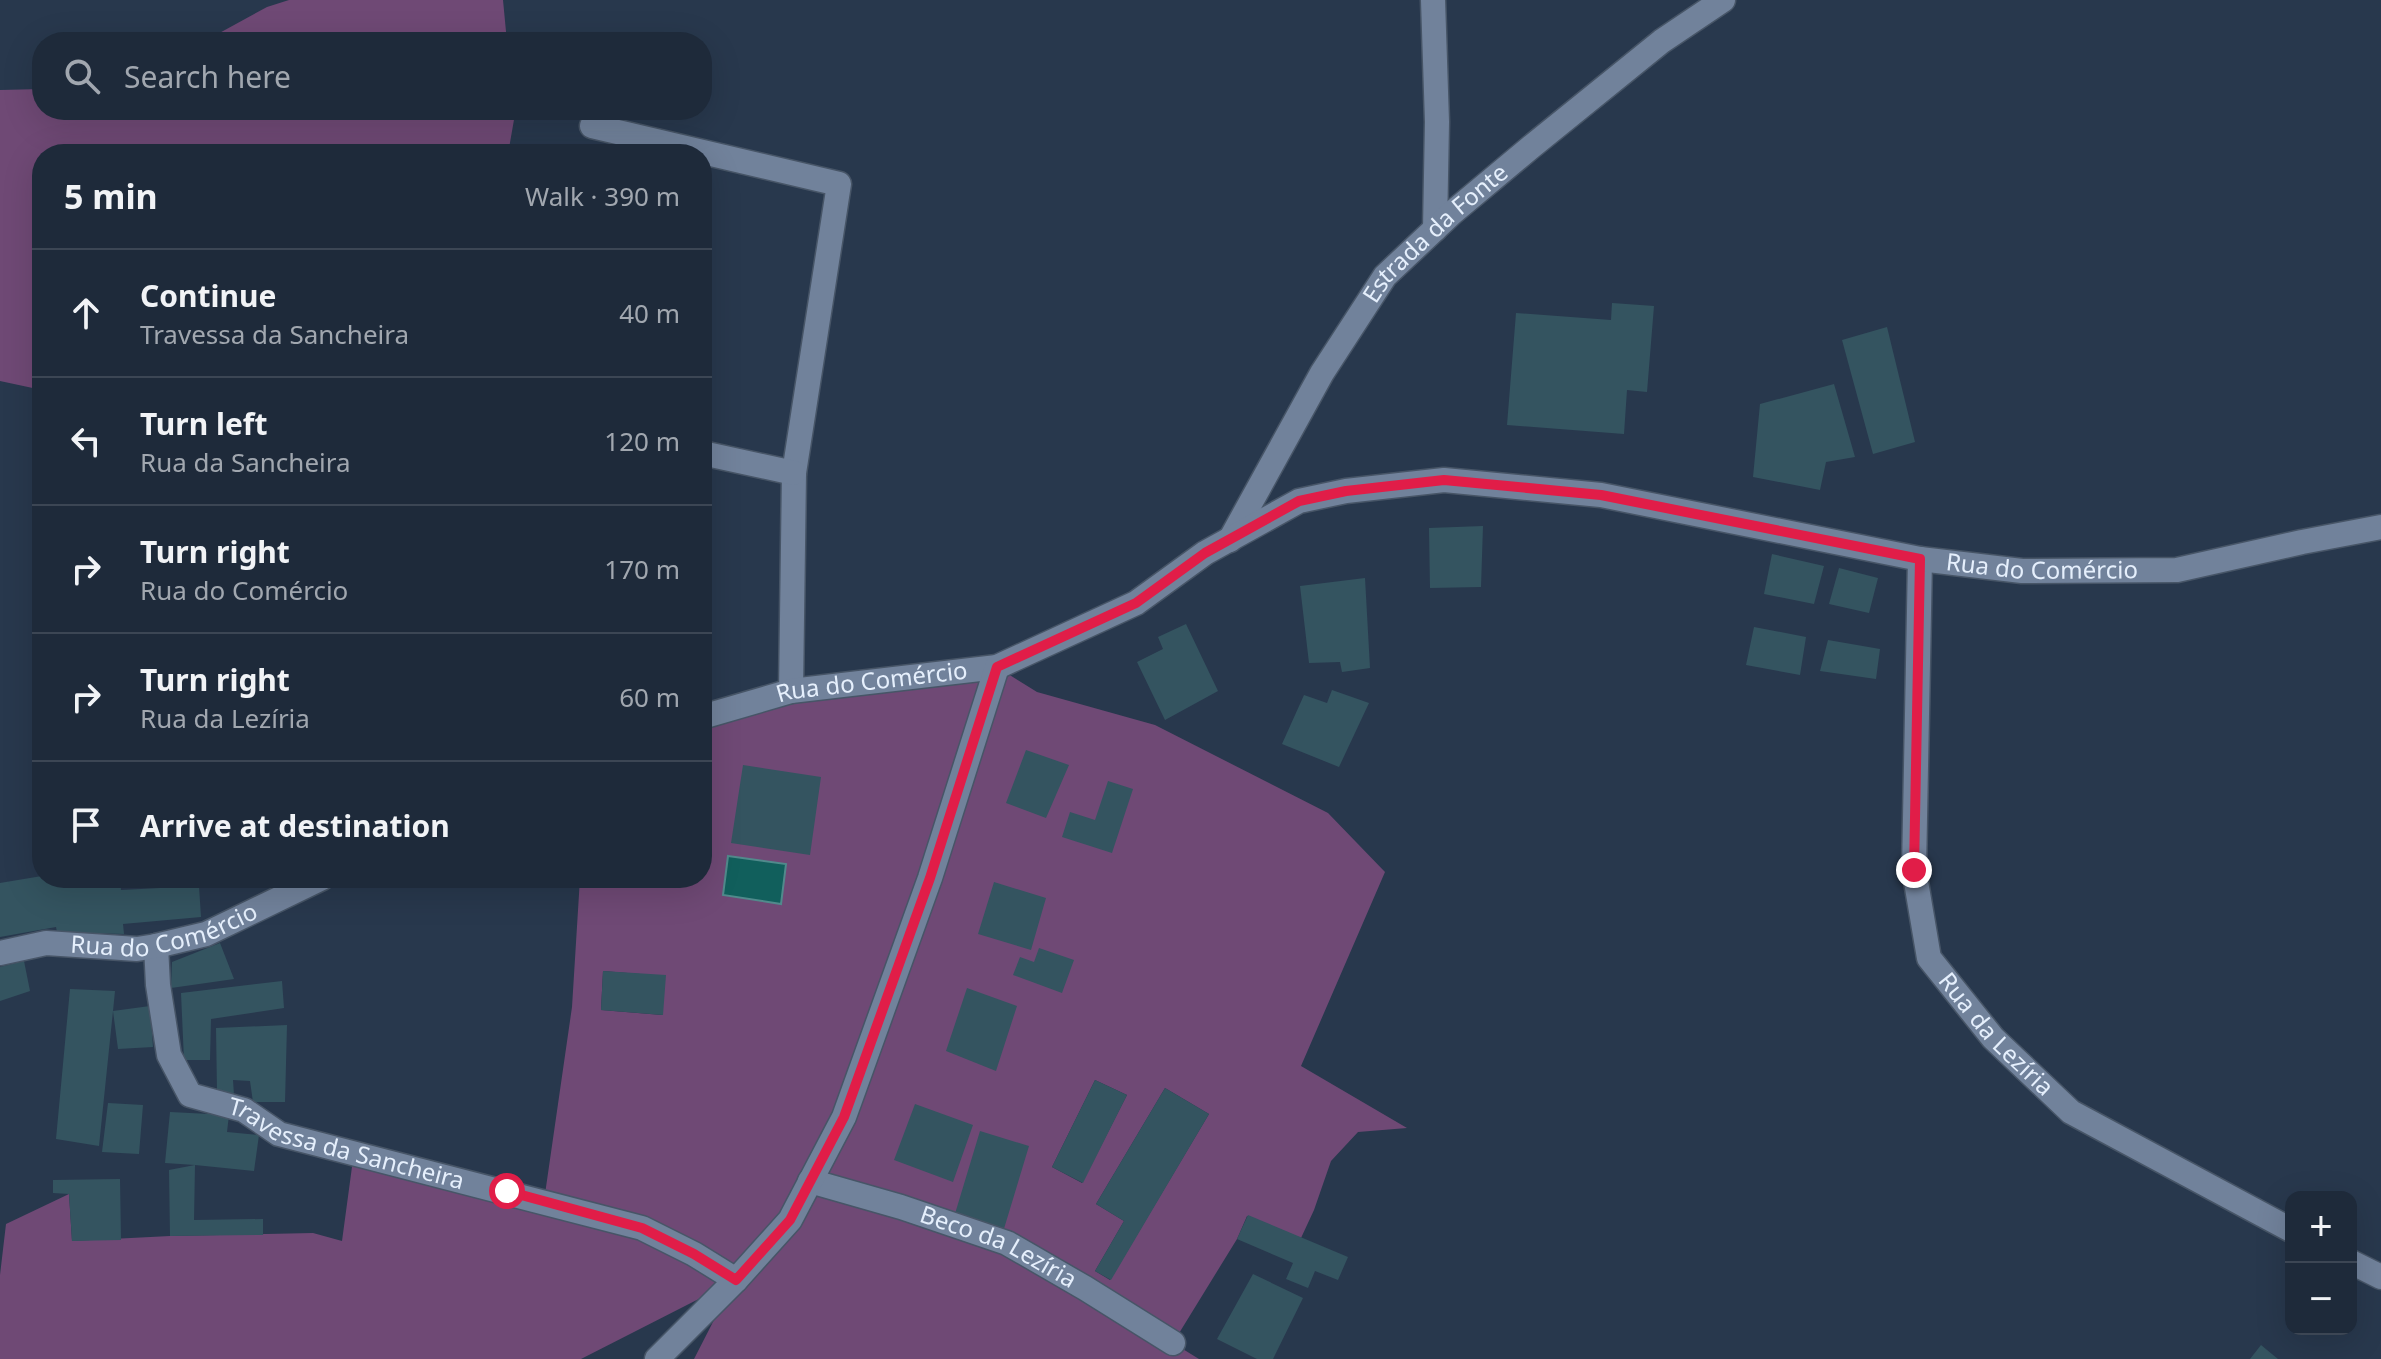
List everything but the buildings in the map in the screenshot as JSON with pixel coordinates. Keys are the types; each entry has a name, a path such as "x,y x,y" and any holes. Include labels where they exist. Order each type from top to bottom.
{"street":[{"path":"1433,0 1437,122 1435,229"},
{"name":"Estrada da Fonte","path":"1230,540 1322,373 1385,276 1435,229 1662,41 1723,0"},
{"path":"592,126 669,144"},
{"path":"712,154 839,184 794,473 791,691"},
{"path":"712,455 794,473"},
{"name":"Rua do Comércio","path":"712,714 791,691 997,667 1136,603 1205,553 1299,501 1346,491 1444,480 1601,495 1920,559 2022,571 2177,570 2381,527"},
{"name":"Rua da Lezíria","path":"1920,559 1914,870 1929,958 1993,1038 2071,1112 2285,1227"},
{"path":"657,1359 736,1280 790,1220 844,1117 930,878 997,667"},
{"name":"Rua do Comércio","path":"0,953 46,943 137,949 156,946 206,934 301,888"},
{"name":"Travessa da Sancheira","path":"156,946 158,985 169,1055 190,1095 244,1110 279,1134 642,1228 694,1254 736,1280"},
{"name":"Beco da Lezíria","path":"810,1181 901,1207 1007,1243 1173,1343"},
{"path":"2353,1263 2381,1277"}],"shaded area":[{"path":"289,0 503,0 506,32 221,32 267,7"},
{"path":"32,89 32,120 514,120 510,144 32,144 32,388 0,381 0,90"},
{"path":"997,667 1037,692 1155,725 1328,813 1385,872 1301,1066 1407,1128 1358,1132 1331,1161 1301,1238 1247,1216 1237,1239 1173,1343 1199,1359 694,1359 734,1281 581,1359 0,1359 0,1275 6,1224 69,1194 72,1241 313,1233 342,1241 354,1152 544,1201 572,1007 579,888 712,888 712,715","holes":["603,971 665,976 662,1015 601,1010","1095,1080 1127,1095 1082,1183 1052,1167","1165,1088 1209,1114 1110,1280 1095,1271 1124,1221 1096,1204"]},
{"path":"728,856 786,864 781,904 723,895"}],"route":[{"path":"507,1191 642,1228 694,1254 736,1280 790,1220 844,1117 930,878 997,667 1136,603 1205,553 1299,501 1346,491 1444,480 1601,495 1920,559 1914,870"}]}
